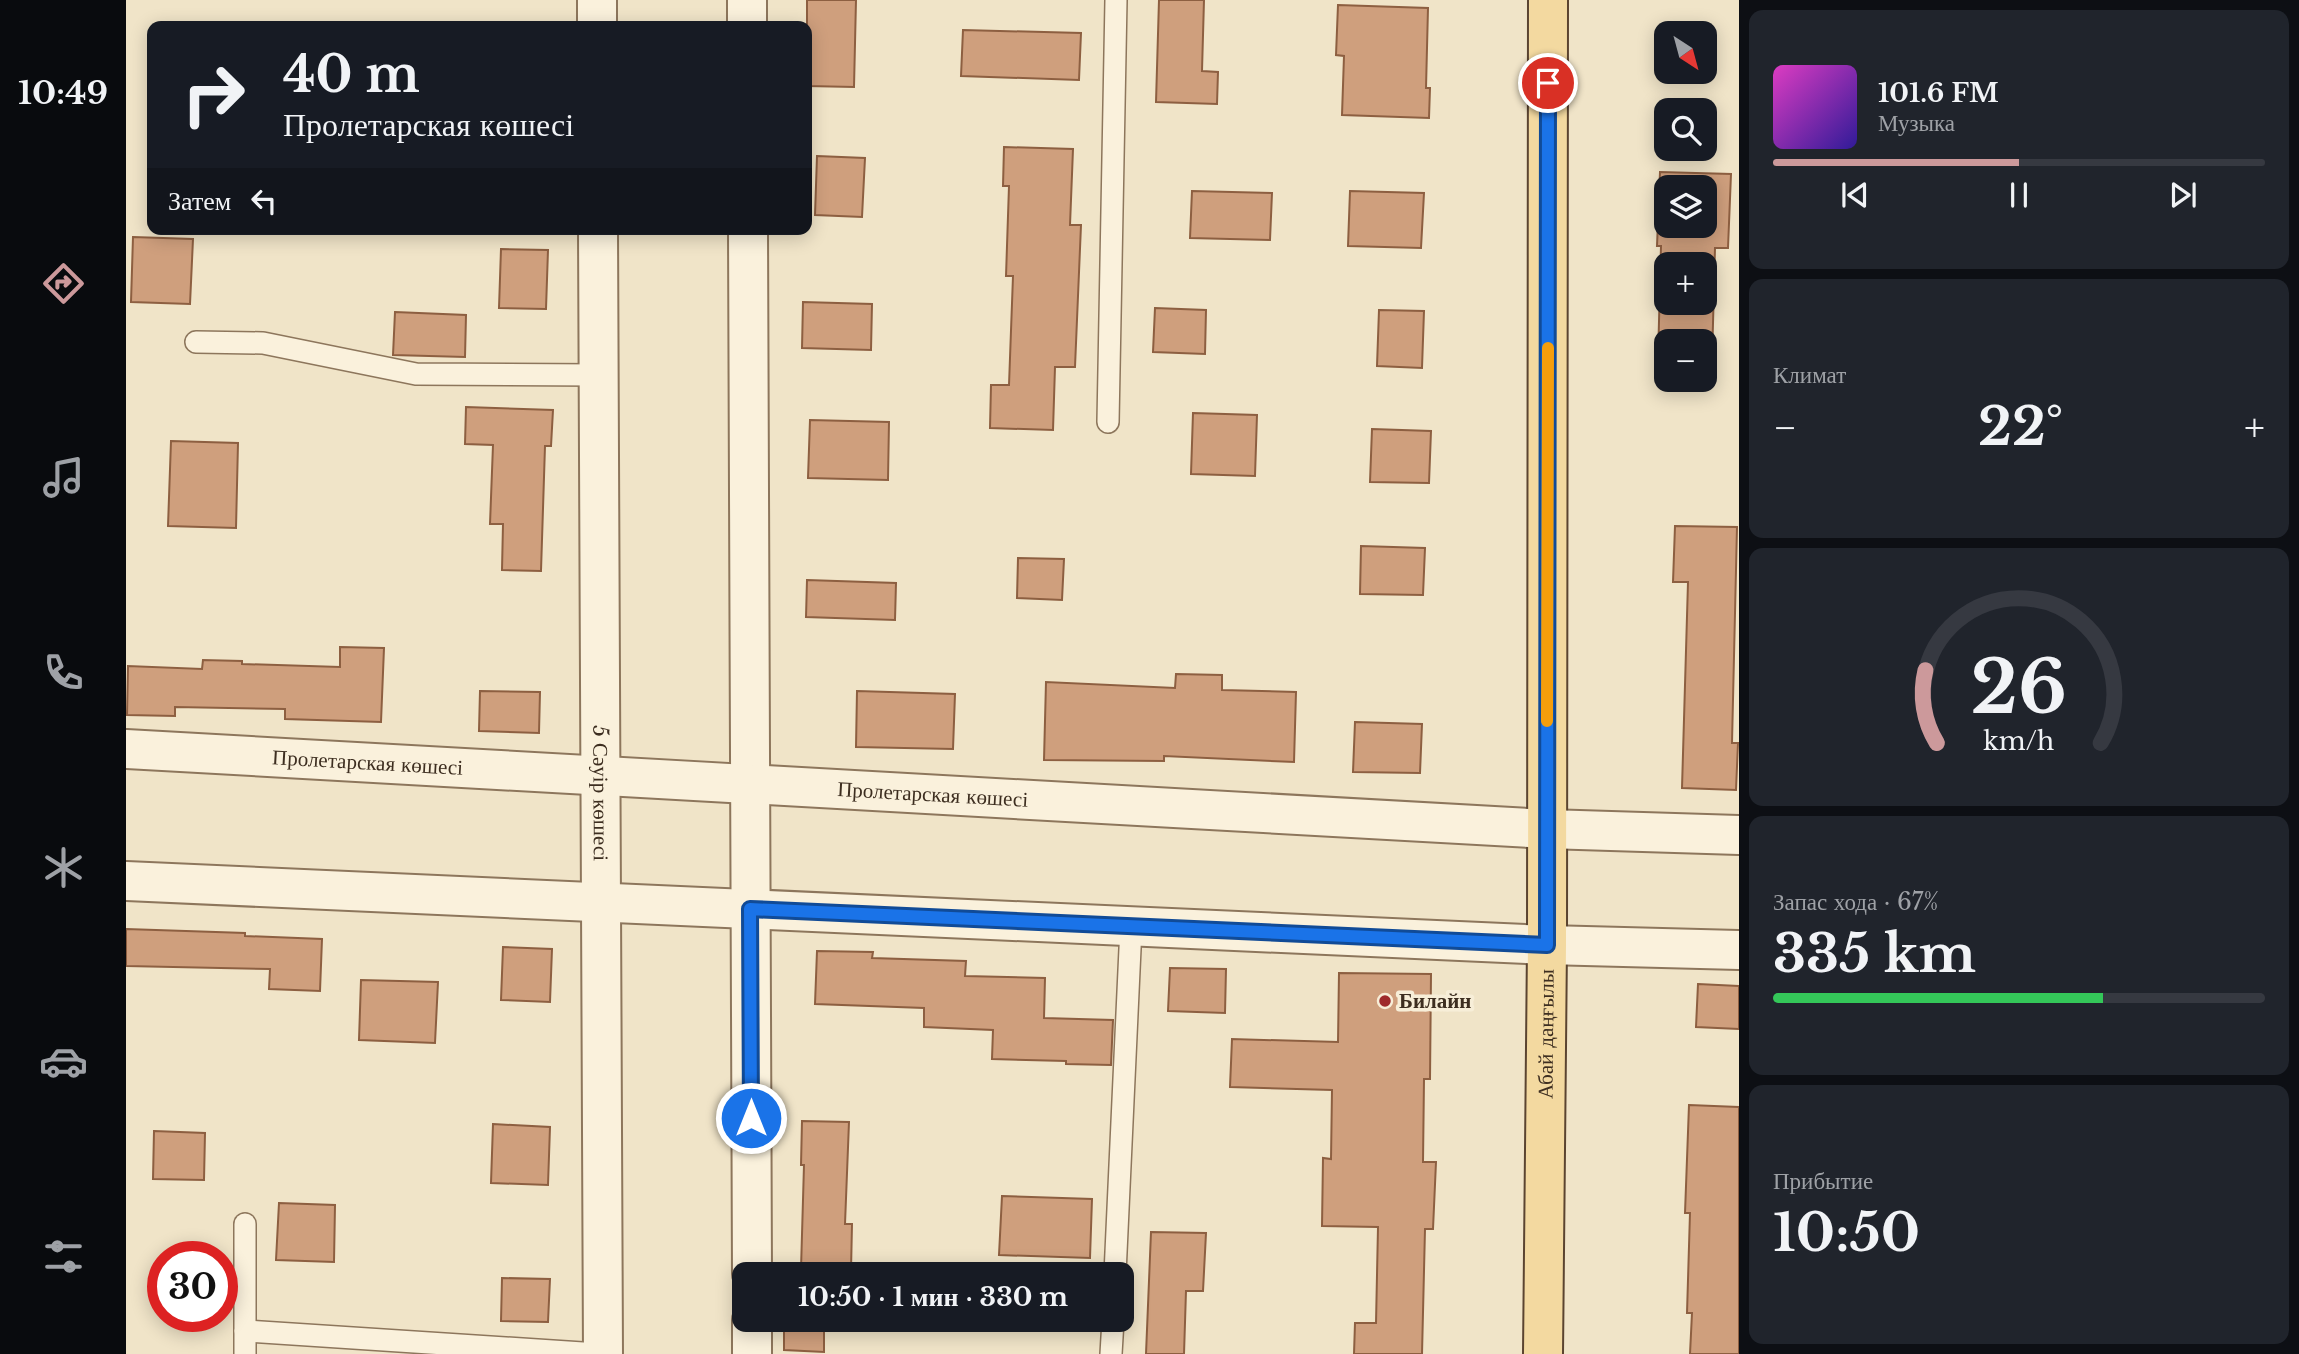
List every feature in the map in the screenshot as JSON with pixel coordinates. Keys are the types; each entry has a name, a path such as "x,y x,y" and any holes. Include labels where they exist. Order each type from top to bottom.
{"main road":[{"name":"Абай даңғылы","path":"1543,1354 1547,945 1548,0"}],"street":[{"path":"597,0 597,21"},
{"path":"747,0 747,21"},
{"name":"5 Сәуір көшесі","path":"598,235 603,1354"},
{"path":"748,235 752,1262"},
{"name":"Пролетарская көшесі","path":"126,749 1547,829 1739,835"},
{"path":"126,881 1547,945 1739,950"},
{"path":"752,1332 752,1354"}],"lane":[{"path":"1108,422 1116,0"},
{"path":"196,342 263,343 416,374 598,375"},
{"path":"1116,1262 1131,927"},
{"path":"244,1354 245,1224"},
{"path":"245,1331 598,1354"},
{"path":"1111,1354 1112,1332"}],"building":[{"path":"807,0 856,0 854,87 812,86 812,21 807,21"},
{"path":"1159,0 1204,0 1202,71 1218,72 1217,104 1156,102"},
{"path":"1338,5 1428,8 1426,88 1430,88 1429,118 1342,115 1344,56 1336,55"},
{"path":"963,30 1081,33 1079,80 961,76"},
{"path":"1004,147 1073,149 1070,225 1081,225 1075,367 1055,367 1053,430 990,428 991,385 1009,385 1013,276 1006,276 1009,186 1003,186"},
{"path":"817,156 865,158 862,217 815,215"},
{"path":"1660,172 1731,174 1728,248 1715,248 1715,252 1661,252 1661,246 1657,246 1657,238 1717,238 1717,175 1660,175"},
{"path":"1192,191 1272,193 1270,240 1190,238"},
{"path":"1350,191 1424,193 1421,248 1348,246"},
{"path":"133,237 193,239 190,304 131,302"},
{"path":"501,249 548,250 546,309 499,308"},
{"path":"803,302 872,304 871,350 802,348"},
{"path":"1155,308 1206,310 1205,354 1153,352"},
{"path":"1379,310 1424,311 1422,368 1377,366"},
{"path":"395,312 466,315 465,357 393,355"},
{"path":"1659,315 1713,315 1713,329 1659,329"},
{"path":"466,407 553,410 551,446 545,446 541,571 502,570 503,524 490,524 493,445 465,444"},
{"path":"1193,413 1257,415 1255,476 1191,474"},
{"path":"810,420 889,422 888,480 808,478"},
{"path":"1372,429 1431,431 1429,483 1370,482"},
{"path":"171,441 238,443 236,528 168,526"},
{"path":"1675,526 1737,527 1732,743 1738,743 1736,790 1682,788 1688,582 1673,582"},
{"path":"1361,546 1425,548 1423,595 1360,594"},
{"path":"1018,558 1064,559 1062,600 1017,598"},
{"path":"807,580 896,583 895,620 806,617"},
{"path":"340,647 384,648 381,722 285,719 285,709 175,707 175,716 127,715 128,666 202,669 203,660 340,667"},
{"path":"1176,674 1222,675 1222,690 1296,692 1294,762 1164,756 1164,761 1044,760 1046,682 1175,688"},
{"path":"480,691 540,692 539,733 479,731"},
{"path":"857,691 955,694 953,749 856,747"},
{"path":"1355,722 1422,724 1420,773 1353,772"},
{"path":"126,929 322,939 320,991 269,989 270,969 126,966"},
{"path":"503,947 552,949 550,1002 501,1000"},
{"path":"817,951 873,952 872,958 966,961 965,976 1045,978 1044,1018 1113,1020 1111,1065 992,1059 993,1030 924,1027 924,1008 815,1004"},
{"path":"1170,968 1226,969 1225,1013 1168,1011"},
{"path":"1339,973 1431,974 1430,1079 1424,1079 1423,1162 1436,1162 1433,1229 1425,1229 1422,1354 1354,1354 1355,1323 1376,1323 1378,1227 1322,1226 1323,1158 1331,1159 1332,1090 1230,1087 1232,1039 1338,1042"},
{"path":"361,980 438,982 435,1043 359,1040"},
{"path":"1698,984 1739,986 1739,1029 1696,1027"},
{"path":"1689,1105 1739,1107 1739,1354 1690,1354 1692,1313 1687,1313 1690,1213 1685,1213"},
{"path":"802,1121 849,1122 845,1224 852,1224 851,1262 801,1262 804,1165 801,1165"},
{"path":"493,1124 550,1127 548,1185 491,1183"},
{"path":"154,1131 205,1133 204,1180 153,1179"},
{"path":"1002,1196 1092,1199 1090,1258 999,1255"},
{"path":"279,1203 335,1205 334,1262 276,1260"},
{"path":"1151,1232 1206,1233 1203,1291 1186,1291 1184,1354 1146,1354"},
{"path":"502,1278 550,1279 548,1322 501,1321"},
{"path":"784,1332 824,1332 824,1352 784,1350"}],"slow traffic":[{"path":"1547,721 1548,348"}],"place":[{"name":"Билайн","path":"1385,1001"}],"route":[{"path":"751,1118 750,909 1547,945 1548,83"}]}
